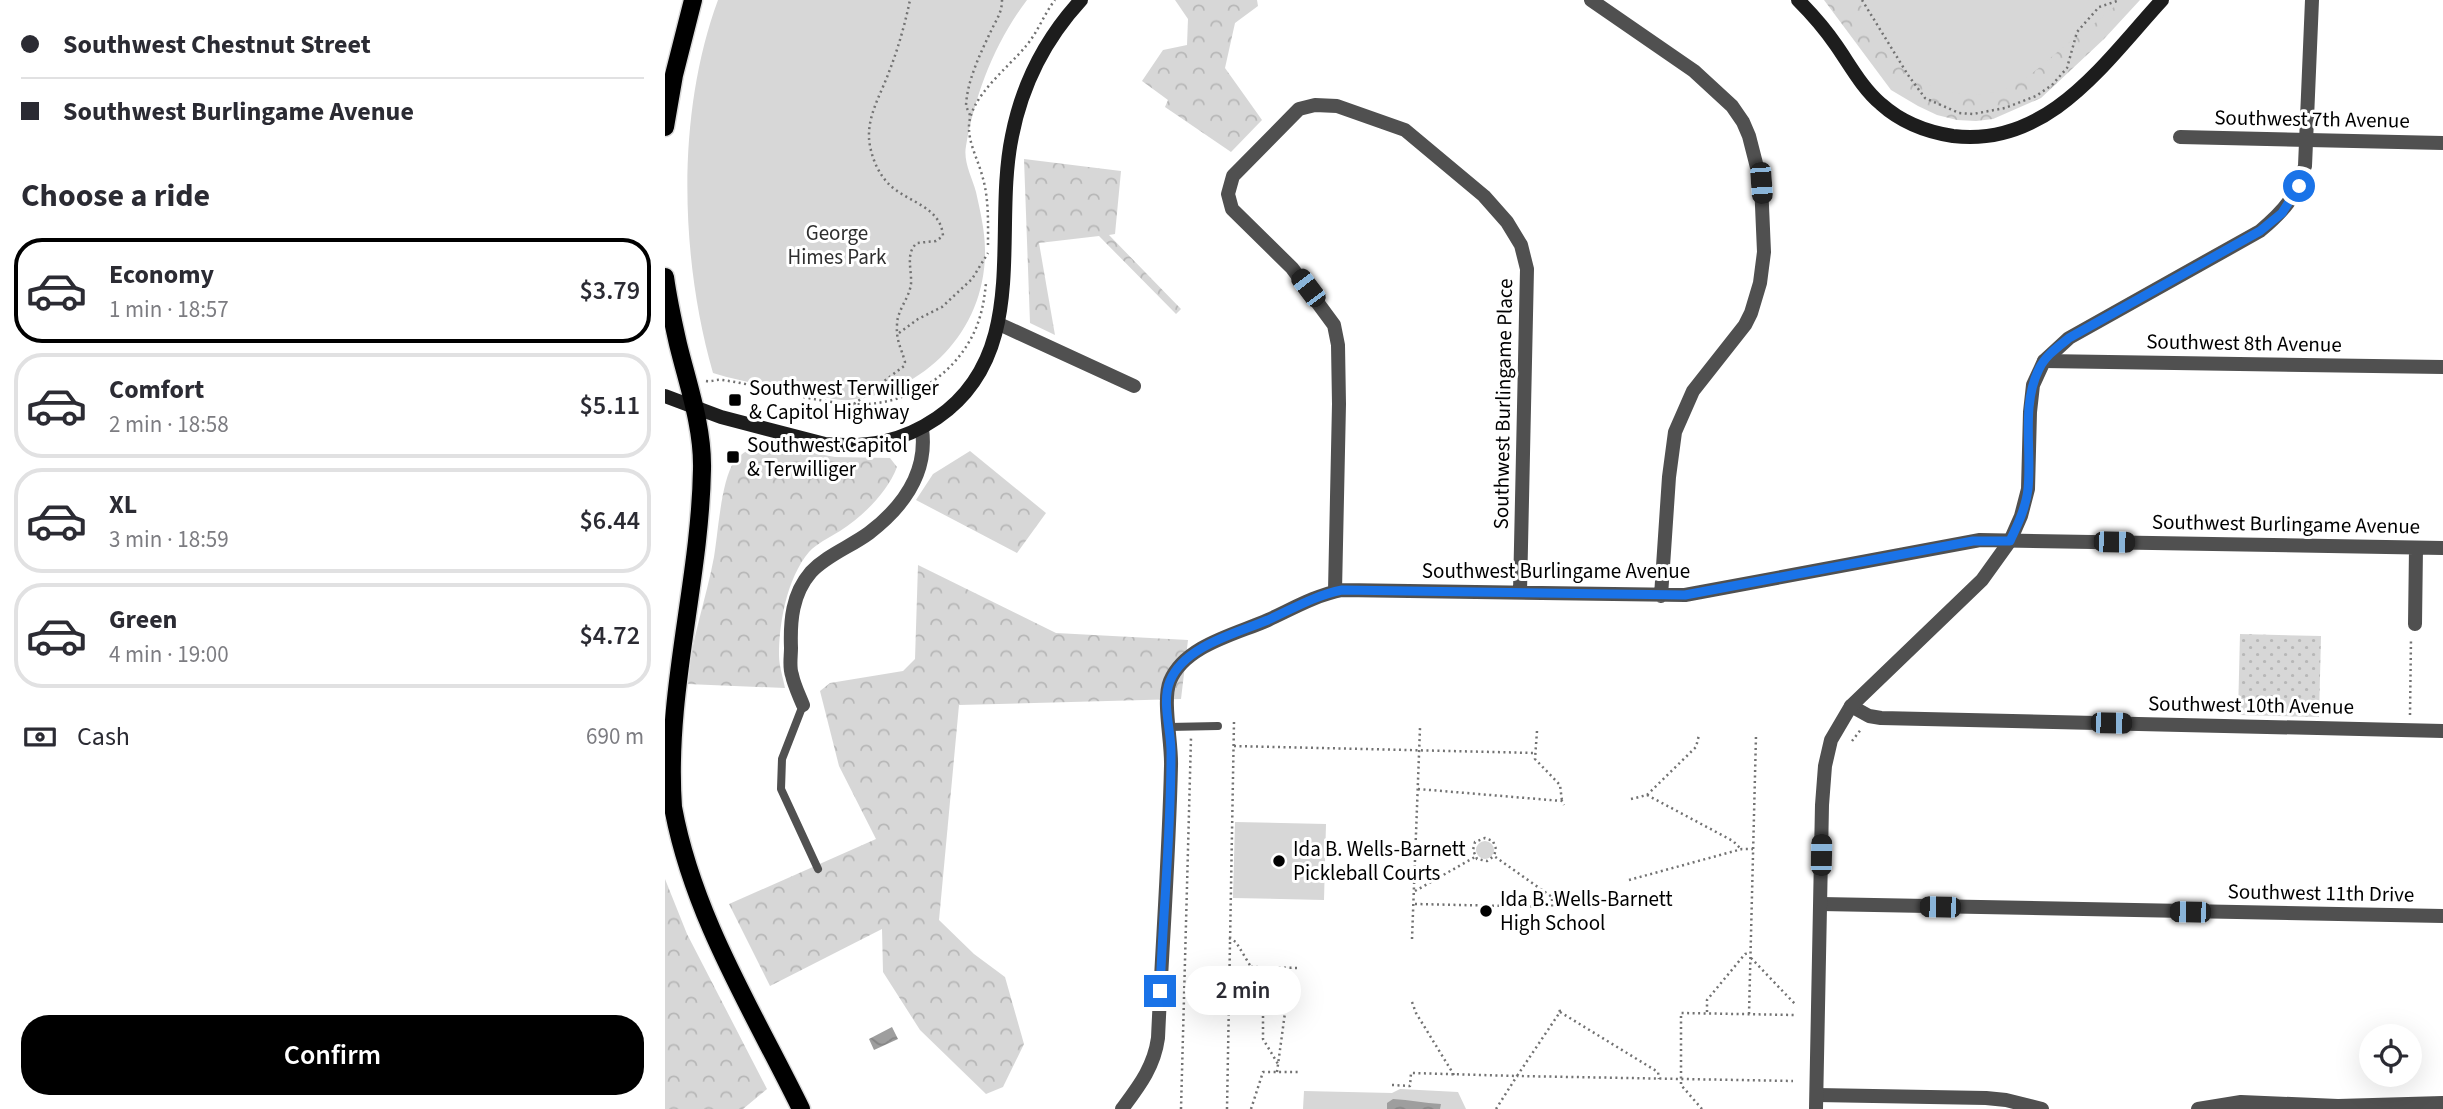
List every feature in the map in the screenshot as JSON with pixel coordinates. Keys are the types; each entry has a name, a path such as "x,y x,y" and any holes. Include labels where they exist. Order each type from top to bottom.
{"main road":[{"path":"665,127 674,75 693,0"},
{"path":"665,396 721,417 825,444 876,444 910,435 947,411 971,386 985,362 999,324 1008,158 1019,106 1044,50 1081,0"},
{"path":"1798,0 1822,26 1859,80 1882,105 1900,118 1920,127 1946,135 1975,137 2022,128 2037,122 2057,108 2090,79 2162,0"},
{"path":"665,276 701,442 701,485 670,699 668,736 673,807 681,842 706,919 801,1109"}],"street":[{"path":"1591,0 1694,71 1724,98 1743,122 1761,183 1764,252 1760,284 1751,313 1745,326 1693,391 1675,432 1669,477 1661,596"},
{"path":"2042,1109 2006,1100 1963,1103 1816,1102 1822,805 1825,765 1831,740 1851,706 1982,580 2010,541 2021,516 2028,489 2029,412 2033,386 2044,361 2069,338 2260,231 2282,213 2299,186 2305,166 2312,0"},
{"name":"Southwest Burlingame Place","path":"1335,591 1339,404 1338,345 1334,325 1292,268 1232,209 1229,194 1233,176 1299,109 1315,104 1336,106 1405,130 1484,196 1507,222 1521,245 1527,269 1520,593"},
{"name":"Southwest 7th Avenue","path":"2180,136 2443,143"},
{"path":"999,324 1135,386"},
{"name":"Southwest 8th Avenue","path":"2044,361 2443,367"},
{"path":"803,705 791,673 790,629 795,600 810,573 870,532 908,493 923,460 922,429"},
{"name":"Southwest Burlingame Avenue","path":"1122,1109 1156,1057 1170,799 1170,727 1167,703 1170,681 1191,656 1225,635 1335,591 1661,596 1705,592 1973,541 2443,548"},
{"path":"2415,624 2416,548"},
{"name":"Southwest 10th Avenue","path":"1851,706 1869,716 1881,718 2443,731"},
{"name":"Southwest 11th Drive","path":"1821,904 2443,916"},
{"path":"2198,1109 2241,1102 2339,1107 2443,1103"}],"lane":[{"path":"803,705 782,759 781,789 818,869"},
{"path":"1170,727 1218,726"}],"path":[{"path":"854,404 904,366 905,362 896,340 898,316 910,289 912,248 917,243 936,241 943,236 941,226 930,212 888,183 875,163 870,146 871,115 899,45 911,0"},
{"path":"988,262 988,200 970,137 970,115 966,107 969,87 991,30 1002,10 1002,0"},
{"path":"970,115 978,101 1028,44 1055,0"},
{"path":"1862,0 1925,98 1959,113 1973,114 2005,108 2036,96 2052,85 2067,68 2077,32 2099,7 2120,0"},
{"path":"897,334 942,307 972,279 988,253"},
{"path":"710,383 717,380 854,404 877,403 911,394 945,372 962,352 982,311 988,272"},
{"path":"2410,729 2411,639 2415,624"},
{"path":"1227,1109 1234,722"},
{"path":"1412,939 1420,728"},
{"path":"1418,789 1563,803 1560,785 1536,761 1537,731"},
{"path":"1181,1109 1191,732"},
{"path":"1631,799 1647,796 1696,747 1699,735"},
{"path":"1749,1014 1756,736"},
{"path":"1234,746 1535,753"},
{"path":"1647,796 1733,841 1742,849"},
{"path":"1475,857 1475,842 1485,838 1495,845 1494,856"},
{"path":"1629,880 1742,849 1753,849"},
{"path":"1475,857 1484,861 1494,856"},
{"path":"1415,904 1552,907 1552,897 1494,856"},
{"path":"1415,891 1475,857"},
{"path":"1229,938 1236,942 1251,967 1263,1006 1263,1039 1278,1064"},
{"path":"1707,1013 1707,1000 1745,954 1750,955 1795,1004"},
{"path":"1251,967 1299,968"},
{"path":"1263,1006 1277,968"},
{"path":"1277,1072 1291,968"},
{"path":"1412,1002 1454,1075"},
{"path":"1496,1109 1560,1012 1559,1007"},
{"path":"1560,1012 1658,1072 1659,1079"},
{"path":"1702,1109 1683,1089 1680,1080 1681,1013 1795,1015"},
{"path":"1251,1109 1263,1072 1301,1072"},
{"path":"1392,1085 1410,1086 1411,1073 1793,1082"}],"green space":[{"name":"George Himes Park","path":"718,0 1027,0 1005,33 988,69 966,146 967,164 976,192 985,243 983,279 975,306 963,330 946,352 926,370 903,384 877,394 844,400 713,373 694,282 687,186 695,90 704,44"},
{"path":"1175,0 1257,0 1258,6 1235,23 1225,68 1262,120 1231,152 1165,107 1168,100 1142,81 1163,50 1187,45 1188,19"},
{"path":"1824,0 2140,0 2104,39 2041,98 1993,119 1976,121 1937,115 1891,90"},
{"path":"1857,0 2121,0 2023,80 2002,90 1973,95 1944,91 1906,70"},
{"path":"1024,159 1121,171 1115,234 1109,235 1181,309 1176,314 1099,236 1039,243 1055,335 1030,323"},
{"path":"766,444 835,457 890,458 897,467 887,486 866,511 819,543 801,563 786,601 779,642 785,688 687,684 714,557 726,482 734,462 744,452"},
{"path":"970,451 1046,513 1017,553 916,500 933,474"},
{"path":"918,565 1056,633 1188,640 1181,699 959,705 939,920 974,954 1005,977 1024,1044 1003,1087 986,1094 920,1030 883,972 882,929 770,986 729,904 876,839 839,766 820,691 830,683 903,671 915,659"},
{"path":"2240,634 2321,636 2319,717 2238,715"},
{"name":"Ida B. Wells-Barnett Pickleball Courts","path":"1235,822 1326,824 1324,900 1233,898"},
{"path":"1485,841 1491,844 1494,850 1491,856 1485,859 1479,856 1476,850 1479,844"},
{"path":"665,879 687,934 767,1089 743,1109 665,1109"},
{"path":"1400,1089 1458,1092 1466,1109 1303,1109 1304,1091 1392,1093"}],"water":[{"path":"892,1027 898,1039 874,1050 869,1039"},
{"path":"1393,1099 1441,1104 1440,1109 1387,1109 1387,1103"}],"place":[{"name":"Southwest Terwilliger & Capitol Highway","path":"735,400"},
{"name":"Southwest Capitol & Terwilliger","path":"733,457"},
{"name":"Ida B. Wells-Barnett Pickleball Courts","path":"1279,861"},
{"name":"Ida B. Wells-Barnett High School","path":"1486,911"}],"route":[{"path":"1160,991 1170,799 1171,734 1167,703 1170,681 1191,656 1225,635 1265,621 1313,598 1342,590 1685,595 1973,541 2010,541 2021,516 2028,489 2029,412 2033,386 2044,361 2069,338 2260,231 2282,213 2299,186"}]}
